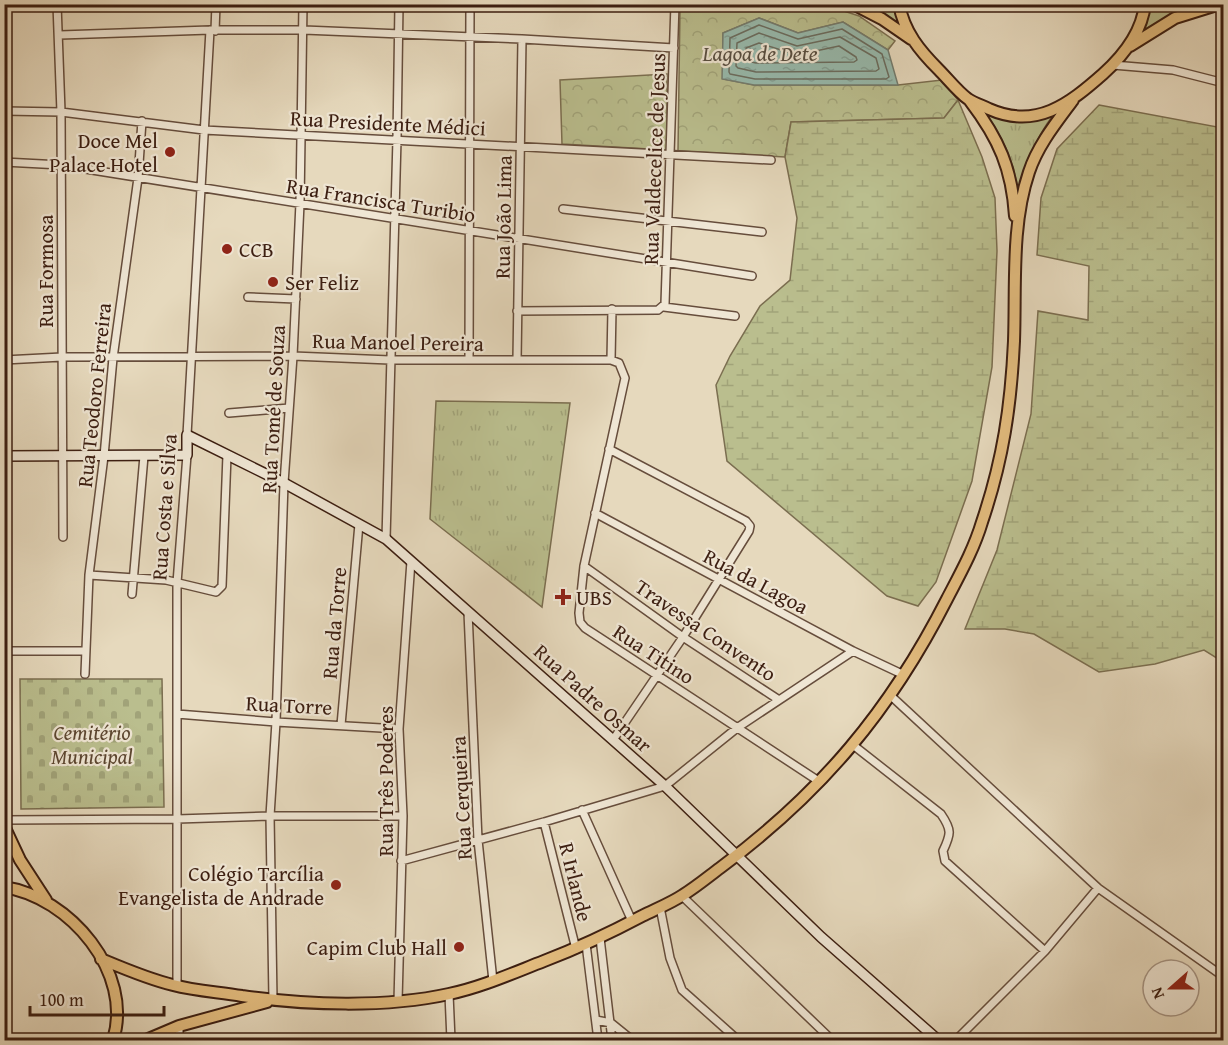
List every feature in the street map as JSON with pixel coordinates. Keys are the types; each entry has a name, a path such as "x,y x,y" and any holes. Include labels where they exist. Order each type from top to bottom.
{"main road":[{"path":"853,4 882,19 911,39 969,99 985,121 998,142 1009,170 1014,193 1017,240"},
{"path":"899,4 911,39"},
{"path":"1128,48 1141,21 1145,4"},
{"path":"101,958 128,971 177,986 273,1000 344,1003 398,1001 449,994 493,981 581,947 660,908 682,896 764,834 820,782 853,745 890,695 935,622 977,535 1005,439 1011,384 1017,240 1024,191 1039,147 1073,100 1113,65 1128,48 1157,27 1175,18 1191,11 1220,4"},
{"path":"969,99 999,113 1026,117 1042,115 1073,100"},
{"path":"4,826 20,860 48,903"},
{"path":"4,888 30,894 48,903 81,930 101,958 112,982 118,1007 113,1041"},
{"path":"146,1041 178,1026 273,1000"}],"street":[{"name":"Rua Formosa","path":"57,4 60,36 62,165 63,537"},
{"name":"Rua Costa e Silva","path":"177,986 177,583 193,358 204,130 216,4"},
{"name":"Rua Tomé de Souza","path":"273,1000 270,816 276,722 284,483 300,203 303,4"},
{"path":"386,539 399,4"},
{"path":"469,360 470,4"},
{"name":"Rua Valdecelice de Jesus","path":"661,308 669,221 675,4"},
{"path":"60,36 213,30 304,30 674,48"},
{"name":"Rua João Lima","path":"517,360 522,39"},
{"path":"1113,65 1173,70 1224,83"},
{"name":"Rua Presidente Médici","path":"4,111 61,112 204,130 771,160"},
{"name":"Rua Teodoro Ferreira","path":"85,674 89,575 104,456 113,358 138,178 142,121"},
{"name":"Rua Francisca Turibio","path":"4,162 62,165 752,276"},
{"path":"563,209 762,232"},
{"path":"248,297 296,299"},
{"path":"518,311 661,308 735,316"},
{"path":"611,360 612,309"},
{"name":"Rua Manoel Pereira","path":"4,360 62,357 293,356 390,360 611,360"},
{"name":"Rua Titino","path":"611,360 622,367 625,378 584,566 579,614 582,626 820,782"},
{"path":"229,413 290,408"},
{"name":"Rua Padre Osmar","path":"187,435 284,483 386,539 665,786 821,937 938,1041"},
{"name":"Rua da Lagoa","path":"609,449 746,521 750,526 749,531 718,580"},
{"path":"4,456 187,455"},
{"path":"89,575 166,580 216,592 222,586 227,455"},
{"path":"132,594 144,456"},
{"name":"Rua da Lagoa","path":"595,513 853,651 904,675"},
{"name":"Rua da Torre","path":"341,725 359,524"},
{"name":"Rua Três Poderes","path":"398,1001 403,816 399,729 411,561"},
{"name":"Travessa Convento","path":"584,566 683,637 779,700"},
{"path":"613,740 683,637 718,580"},
{"name":"Rua Cerqueira","path":"468,612 478,840 493,981"},
{"path":"4,651 85,651"},
{"path":"401,861 665,786 737,728 853,651"},
{"path":"890,695 1098,888 1224,976"},
{"name":"Rua Torre","path":"177,714 399,729"},
{"path":"853,745 941,814 949,828 950,837 943,851 945,861 1045,951"},
{"path":"582,810 632,921"},
{"path":"4,820 403,816"},
{"name":"R Irlande","path":"544,822 581,947 598,1041"},
{"path":"956,1041 1045,951 1098,888"},
{"path":"682,896 832,1041"},
{"path":"660,908 670,958 682,990 738,1041"},
{"path":"600,938 612,1041"},
{"path":"449,994 451,1041"},
{"path":"596,1020 611,1023 632,1041"},
{"path":"178,1026 179,1041"}],"green space":[{"path":"686,5 826,5 859,16 895,41 888,50 843,22 798,33 759,18 723,33 723,79 754,85 898,85 942,80 958,100 944,118 791,122 785,157 678,151 680,9"},
{"path":"867,5 895,5 901,27"},
{"path":"1150,5 1200,5 1172,14 1141,32"},
{"path":"667,74 667,150 562,144 560,80"},
{"path":"958,100 982,157 995,198 997,251 992,367 972,481 936,582 918,606 887,596 727,461 716,385 730,356 760,306 790,280 797,218 785,157 791,122 944,118"},
{"path":"1099,105 1223,128 1223,662 1204,650 1155,664 1099,672 1034,634 1005,629 965,629 997,550 1031,414 1038,311 1088,320 1089,266 1037,255 1041,198 1057,149"},
{"path":"985,113 1020,121 1036,120 1054,114 1031,154 1019,199 1008,153"},
{"path":"436,401 570,403 542,607 430,519"},
{"name":"Cemitério Municipal","path":"20,679 162,679 164,807 21,809"}],"water":[{"name":"Lagoa de Dete","path":"759,18 798,33 843,22 888,50 898,85 754,85 722,79 723,33"}],"place":[{"name":"Doce Mel Palace Hotel","path":"170,152"},
{"name":"CCB","path":"227,249"},
{"name":"Ser Feliz","path":"273,282"},
{"name":"UBS","path":"563,597"},
{"name":"Colégio Tarcília Evangelista de Andrade","path":"336,885"},
{"name":"Capim Club Hall","path":"459,947"}]}
